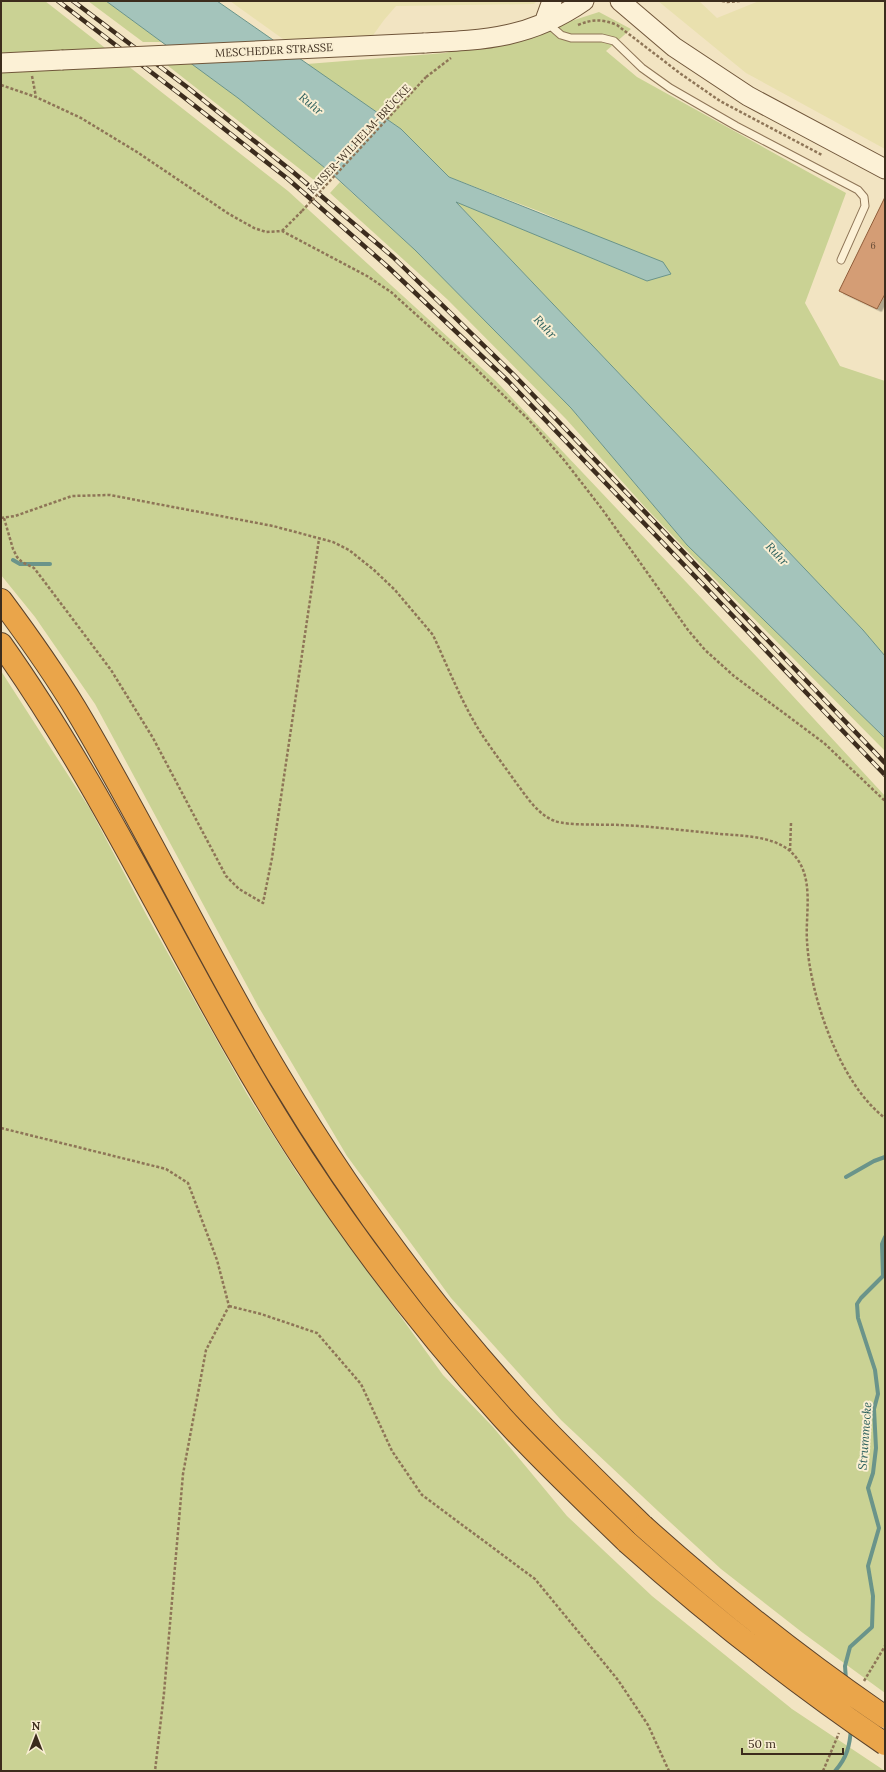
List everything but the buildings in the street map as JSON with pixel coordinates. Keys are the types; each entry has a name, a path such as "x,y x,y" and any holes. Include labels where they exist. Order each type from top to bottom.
{"highway":[{"path":"1,600 40,653 75,708 240,1010 322,1146 365,1210 421,1286 516,1398 580,1466 643,1526 742,1612 793,1652 885,1717"},
{"path":"1,644 19,669 97,797 264,1093 302,1157 348,1224 404,1300 503,1418 567,1484 627,1542 682,1591 774,1665 885,1744"}],"street":[{"path":"547,22 552,1"},
{"name":"MESCHEDER STRASSE","path":"1,63 424,43 497,38 521,32 547,22 584,1"},
{"path":"620,1 674,47 748,96 885,169"}],"lane":[{"path":"547,22 561,35 571,38 602,38 614,41 642,68 670,88 736,126 858,190 864,197 865,206 841,260"}],"path":[{"path":"722,1 741,1"},
{"path":"30,61 36,97"},
{"name":"KAISER-WILHELM-BRÜCKE","path":"282,231 426,77"},
{"path":"1,85 36,97 99,128 229,214 254,228 266,232 282,231 367,276 391,292 471,364 528,420 564,460 614,526 688,630 705,650 734,676 824,743 885,800"},
{"path":"319,539 273,850 263,903 239,889 226,876 172,772 111,670 34,568 22,562 18,557 11,544 2,518 15,516 72,496 110,495 273,526 333,542 349,550 395,590 427,625 434,635 475,723 486,742 533,805 552,820 567,823 625,825 754,838 779,844 798,858 804,869 808,888 807,942 815,991 831,1039 843,1067 857,1091 885,1118"},
{"path":"790,851 791,823"},
{"path":"1,1128 166,1169 188,1183 217,1260 229,1306 206,1350 183,1474 164,1693 155,1771"},
{"path":"229,1306 261,1314 317,1333 361,1384 392,1451 422,1495 535,1579 618,1680 648,1725 669,1771"}],"shaded area":[{"path":"230,1 537,1 534,4 396,6 371,38 290,44"},
{"path":"658,1 699,1 717,18 759,1 885,1 885,149 746,73"}],"green space":[{"path":"1,1 45,1 288,191 496,381 757,657 885,796 885,1693 803,1633 721,1569 561,1420 451,1298 347,1156 258,1006 95,704 35,617 1,575"},
{"path":"88,1 106,1 162,42 143,42"},
{"path":"599,12 631,29 606,51 637,77 846,193 805,303 840,366 885,381 885,656 863,630 455,201 647,281 582,230 541,212 449,177 401,129 307,64 445,53 528,35"},
{"path":"192,64 238,98 330,172 319,184 167,65"},
{"path":"340,182 415,250 571,408 687,545 885,738 885,751 699,563 644,506 566,419 447,299 330,193"},
{"path":"1,671 90,809 147,916 247,1094 297,1173 443,1375 493,1427 567,1516 652,1596 792,1709 885,1771 1,1771"}],"water":[{"name":"Ruhr","path":"106,1 217,1 401,129 449,177 663,262 671,274 647,281 456,202 863,630 885,656 885,738 687,545 571,408 415,250 330,172 238,98"}],"waterway":[{"path":"13,560 20,564 50,564"},
{"path":"846,1177 874,1161 885,1157"},
{"name":"Strummecke","path":"846,1680 845,1666 850,1647 872,1627 873,1596 868,1566 879,1528 868,1488 873,1473 876,1448 874,1409 878,1394 875,1370 858,1318 857,1304 883,1276 882,1244 885,1237"},
{"name":"Strummecke","path":"835,1771 847,1751 851,1728"}],"railway":[{"path":"58,1 288,179 388,267 508,381 885,775"},
{"path":"73,1 187,87 293,172 393,257 514,375 885,763"}]}
